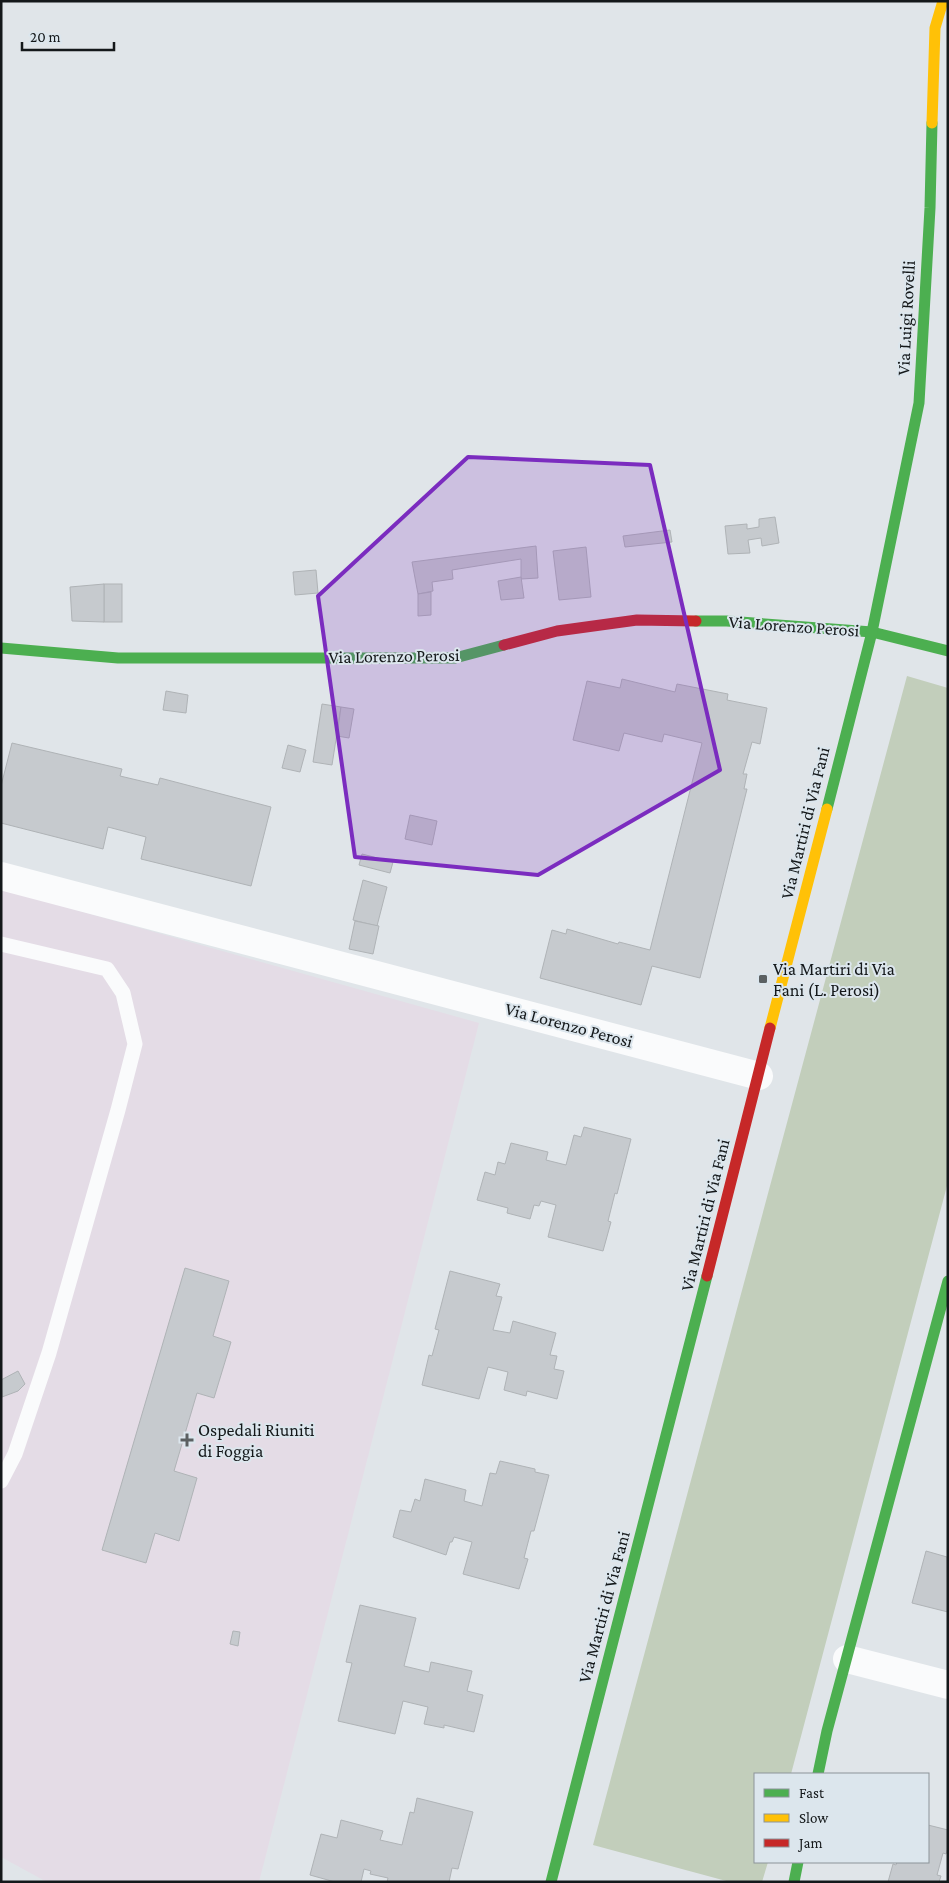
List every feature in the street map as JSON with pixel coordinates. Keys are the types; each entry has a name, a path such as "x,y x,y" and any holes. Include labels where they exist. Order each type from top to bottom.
{"street":[{"name":"Via Luigi Rovelli","path":"872,632 919,403 930,208 935,28 943,1"},
{"name":"Via Lorenzo Perosi","path":"1,648 118,658 455,658 557,631 637,620 727,621 872,632"},
{"path":"872,632 948,651"},
{"name":"Via Martiri di Via Fani","path":"551,1882 872,632"},
{"name":"Via Lorenzo Perosi","path":"1,876 759,1076"},
{"path":"818,1773 948,1281"},
{"path":"847,1660 948,1685"},
{"path":"794,1882 798,1863"}],"lane":[{"path":"1,944 107,969 123,993 134,1044 118,1110 49,1353 15,1454 1,1481"}],"highlighted area":[{"path":"468,457 650,465 720,770 538,875 355,857 318,596"}],"shaded area":[{"name":"Ospedali Riuniti di Foggia","path":"1,889 479,1023 259,1882 47,1882 1,1857"}],"green space":[{"path":"907,676 948,688 948,1182 791,1773 754,1773 754,1863 768,1863 762,1882 730,1882 593,1845"}],"building":[{"path":"775,517 779,543 762,546 761,538 748,540 750,553 728,554 725,526 747,524 747,529 759,527 759,519"},
{"path":"670,530 672,542 625,547 623,536"},
{"path":"536,546 538,578 521,579 521,559 452,570 453,579 432,582 433,591 418,594 412,562"},
{"path":"586,547 591,597 559,600 553,551"},
{"path":"316,570 318,593 295,595 293,572"},
{"path":"521,577 524,598 501,600 498,581"},
{"path":"104,584 122,584 122,622 104,622"},
{"path":"104,584 104,622 72,621 70,587"},
{"path":"431,592 431,615 418,616 418,594"},
{"path":"622,679 675,692 677,684 728,694 727,700 767,708 760,744 752,742 743,774 747,774 744,789 747,789 700,978 652,966 641,1005 540,978 552,930 566,934 567,929 618,944 619,942 650,950 702,743 664,734 662,742 624,733 619,751 573,740 587,681 620,688"},
{"path":"166,691 188,695 186,713 163,710"},
{"path":"322,704 341,707 332,765 313,762"},
{"path":"341,707 354,709 349,738 337,736"},
{"path":"12,743 122,769 120,776 158,785 160,778 271,807 251,886 141,859 146,837 108,827 103,849 1,823 1,786"},
{"path":"288,745 306,750 300,772 282,768"},
{"path":"410,815 437,821 432,845 405,839"},
{"path":"362,854 393,862 390,873 359,865"},
{"path":"363,880 387,887 377,926 353,920"},
{"path":"355,921 379,926 373,954 349,949"},
{"path":"584,1127 631,1139 608,1221 611,1222 603,1251 548,1237 556,1205 541,1201 539,1206 534,1205 530,1219 507,1213 508,1208 477,1200 485,1172 495,1175 498,1162 505,1164 511,1143 548,1152 546,1160 566,1165 574,1135 581,1137"},
{"path":"185,1268 229,1281 213,1336 231,1342 214,1398 197,1393 174,1471 197,1478 179,1541 155,1533 146,1563 102,1550"},
{"path":"450,1271 500,1284 496,1296 502,1297 493,1330 510,1333 513,1321 556,1333 550,1355 557,1356 554,1369 564,1371 557,1399 527,1391 526,1396 504,1390 508,1372 488,1367 479,1399 422,1385 429,1355 432,1356 439,1330 435,1329"},
{"path":"18,1371 25,1384 18,1391 2,1397 1,1380"},
{"path":"500,1461 535,1469 535,1472 549,1475 534,1531 531,1531 524,1558 528,1559 519,1589 463,1574 472,1542 454,1537 452,1542 450,1542 446,1555 393,1537 400,1510 411,1512 415,1499 420,1501 425,1479 466,1490 464,1501 482,1506 490,1473 496,1474"},
{"path":"926,1551 947,1557 948,1612 912,1603"},
{"path":"360,1605 416,1618 404,1666 429,1672 431,1662 472,1671 467,1691 483,1695 474,1732 444,1725 444,1728 424,1724 428,1707 403,1701 395,1734 338,1721 352,1663 346,1662"},
{"path":"233,1631 240,1632 238,1646 230,1644"},
{"path":"417,1798 473,1812 458,1869 452,1868 449,1882 387,1882 388,1878 370,1874 371,1871 364,1869 361,1882 335,1882 310,1875 321,1834 337,1838 341,1820 383,1831 380,1840 402,1845 410,1812 414,1813"},
{"path":"929,1825 948,1830 948,1848 946,1854 943,1853 937,1875 941,1876 939,1882 888,1882 893,1864 896,1865 897,1863 929,1863"}],"traffic: fast":[{"path":"827,809 872,632 919,403 930,208 932,123"},
{"path":"696,621 727,621 872,632 948,651"},
{"path":"1,648 118,658 455,658 504,645"},
{"path":"551,1882 707,1276"},
{"path":"818,1773 827,1731 948,1281"},
{"path":"794,1882 798,1863"}],"traffic: slow":[{"path":"932,123 935,28 943,1"},
{"path":"770,1028 827,809"}],"traffic: jam":[{"path":"504,645 557,631 637,620 696,621"},
{"path":"707,1276 770,1028"}],"place":[{"name":"Via Martiri di Via Fani (L. Perosi)","path":"763,979"},
{"name":"Ospedali Riuniti di Foggia","path":"187,1440"}]}
